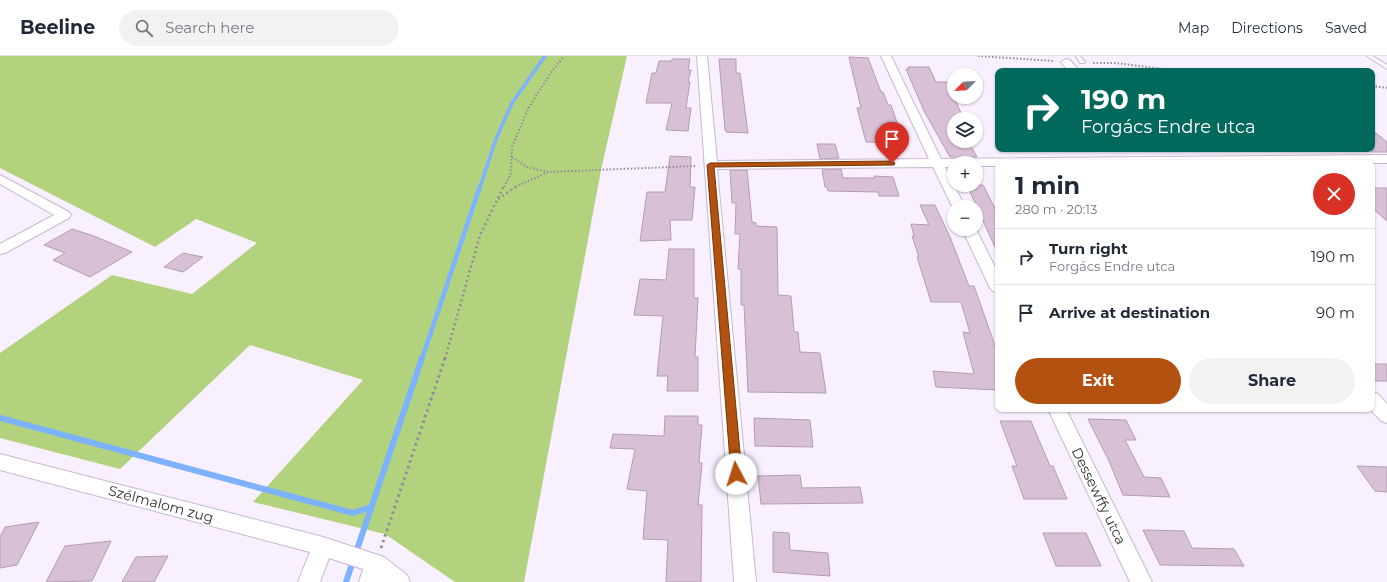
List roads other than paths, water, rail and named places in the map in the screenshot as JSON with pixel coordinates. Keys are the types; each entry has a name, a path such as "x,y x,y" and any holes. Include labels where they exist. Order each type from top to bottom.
{"street":[{"path":"702,56 745,582"},
{"path":"886,56 955,200"},
{"path":"1066,62 1071,68"},
{"path":"1149,152 1156,160"},
{"path":"1369,152 1382,159 1387,166"},
{"path":"1307,160 1382,159"},
{"path":"710,165 995,163"},
{"path":"0,179 64,215 0,250"},
{"path":"972,236 995,282"},
{"path":"1375,403 1387,416"},
{"name":"Dessewffy utca","path":"1058,412 1141,582"},
{"name":"Szélmalom zug","path":"0,462 323,546 399,582"},
{"path":"309,582 323,546"}],"lane":[{"path":"1078,56 1082,62"},
{"path":"1369,56 1387,67"}],"waterway":[{"path":"480,187 496,139 512,103 545,56"},
{"path":"422,359 480,186"},
{"path":"346,582 422,358"},
{"path":"0,418 353,513 371,507"}]}
